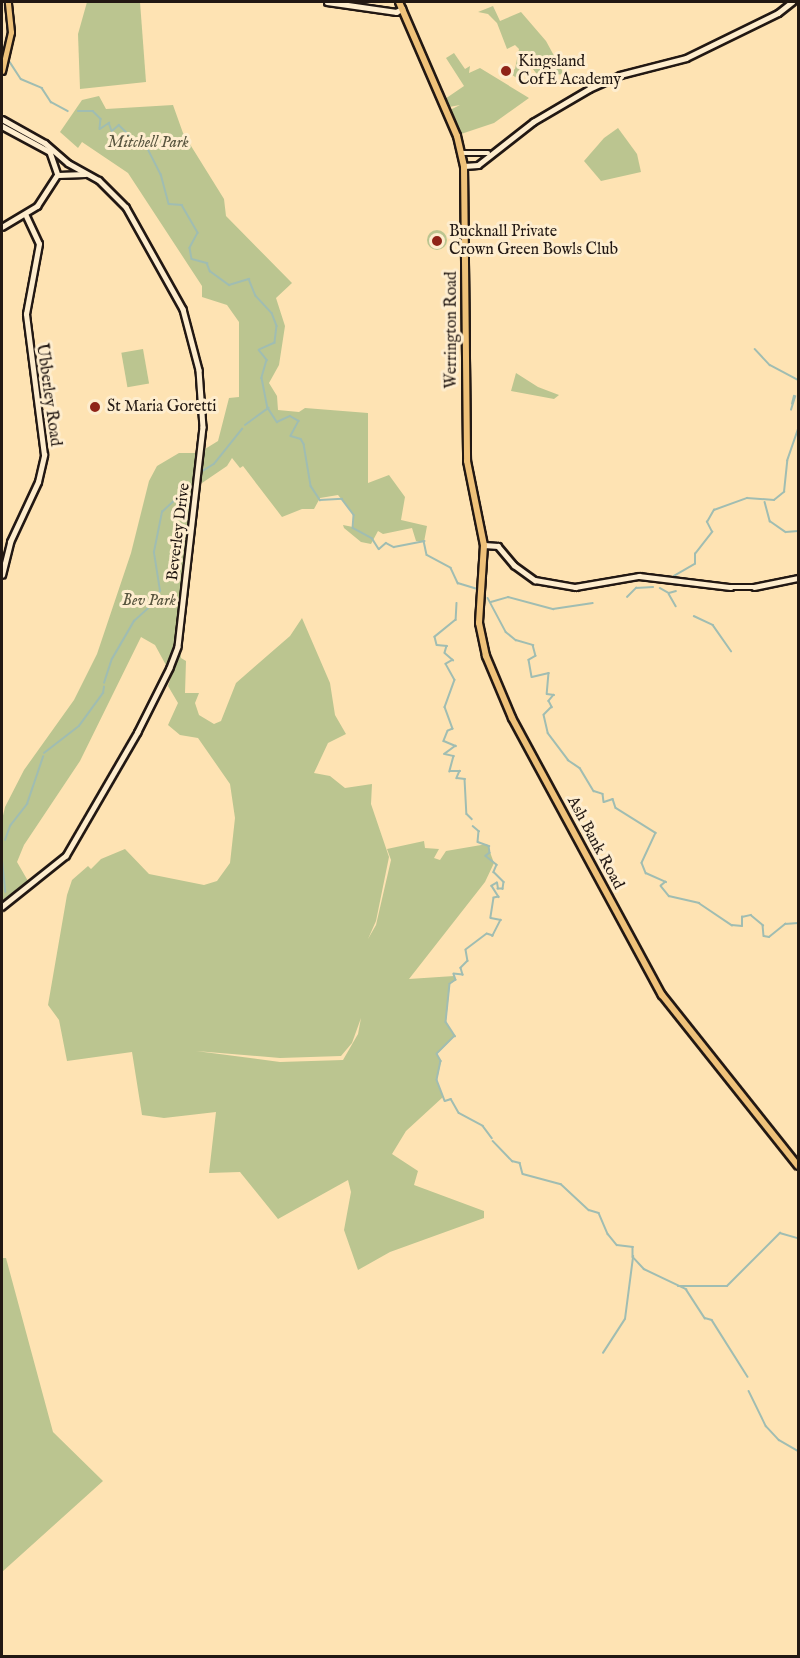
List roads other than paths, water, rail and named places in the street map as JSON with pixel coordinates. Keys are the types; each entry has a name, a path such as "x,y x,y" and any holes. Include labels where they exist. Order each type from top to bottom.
{"highway":[{"name":"Werrington Road","path":"399,2 462,153 464,166 467,461 470,492"},
{"name":"Ash Bank Road","path":"470,492 484,545 480,632 512,718 668,1004 798,1166"}],"main road":[{"path":"2,71 11,32 8,2"}],"street":[{"path":"327,2 396,12 402,9"},
{"path":"464,166 478,165 490,152 573,97 642,69 686,58 778,13 792,2"},
{"name":"Beverley Drive","path":"2,119 45,143 68,162 109,188 126,207 183,309 200,376 201,450 177,647 170,668 138,732 66,856 2,907"},
{"path":"2,126 50,152 57,175"},
{"path":"462,153 490,152"},
{"path":"53,167 59,160 68,162 66,175"},
{"path":"57,175 86,174"},
{"path":"2,227 26,216 44,199 57,175"},
{"name":"Ubberley Road","path":"2,575 10,542 38,482 44,454 26,320 29,283 39,244 26,216"},
{"path":"484,545 498,546 514,565 535,580 575,587 639,576 730,587 754,587 798,578"}],"waterway":[{"path":"10,62 21,79 42,88 51,102 68,111"},
{"path":"78,111 93,111 101,119 100,129 109,123 112,131 119,125 141,146 146,145 161,174 169,204 182,205 198,233 190,248 192,259 207,263 210,271 229,285 249,279 256,296 272,313 277,326 275,343 259,350 267,360 262,378 268,408 277,422 290,416 299,421 291,436 301,439 304,444 311,486 320,500 342,499 354,515 353,528 372,538 379,549 386,543 394,547 424,541 427,555 451,568 458,583 478,589"},
{"path":"755,349 770,365 798,380"},
{"path":"792,404 794,396"},
{"path":"791,410 795,397"},
{"path":"245,425 268,408"},
{"path":"201,472 214,464 242,429"},
{"path":"674,576 695,564 695,554 712,532 707,522 714,510 747,498 774,500 784,492 787,461 798,429"},
{"path":"104,683 112,659 134,621 153,604 160,591 154,552 162,512 190,486"},
{"path":"765,502 770,521 786,532 798,531"},
{"path":"627,597 636,588 653,587"},
{"path":"660,588 669,593 676,591"},
{"path":"669,594 676,606"},
{"path":"491,602 508,597 553,609 593,603"},
{"path":"488,598 506,632 516,640 533,645 536,656 529,660 532,677 549,673 547,694 554,695 549,701 552,707 544,715 548,733 568,760 580,768 594,791 603,794 604,802 613,799 616,808 656,833 642,863 646,873 666,882 661,886 669,896 699,903 732,925 742,926 742,917 751,915 763,925 764,936 769,937 785,924 798,923"},
{"path":"457,603 456,620 435,637 437,645 447,646 445,653 453,660 446,664 455,680 445,707 453,729 448,731 444,741 456,746 445,754 454,756 450,771 460,771 457,778 465,779 467,814 472,819"},
{"path":"694,616 713,625 731,651"},
{"path":"44,753 79,726 103,693 104,687"},
{"path":"5,840 10,826 27,804 43,757"},
{"path":"473,826 479,831 478,842 489,846 490,853 486,856 497,865 494,872 504,882 503,889 498,889 497,883 492,886 499,897 494,898 491,918 501,920 493,936 487,934 466,950 468,961 461,968 463,975 454,974 456,980 450,984 446,1022 455,1036 437,1054 441,1061 437,1080 445,1101 451,1099 459,1113 483,1126 492,1138"},
{"path":"2,856 6,892"},
{"path":"493,1141 512,1161 520,1163 523,1174 561,1184 589,1210 599,1213 608,1234 617,1245 633,1247 633,1257 644,1269 686,1289 705,1318 712,1320 748,1377"},
{"path":"678,1286 727,1286 780,1233 798,1238"},
{"path":"603,1353 625,1319 633,1257"},
{"path":"749,1391 766,1426 779,1440 798,1451"}],"place":[{"name":"Kingsland CofE Academy","path":"506,71"},
{"name":"Bucknall Private Crown Green Bowls Club","path":"437,241"},
{"name":"St Maria Goretti","path":"95,407"}],"park label":[{"name":"Mitchell Park","path":"148,143"},
{"name":"Bev Park","path":"149,601"}]}
